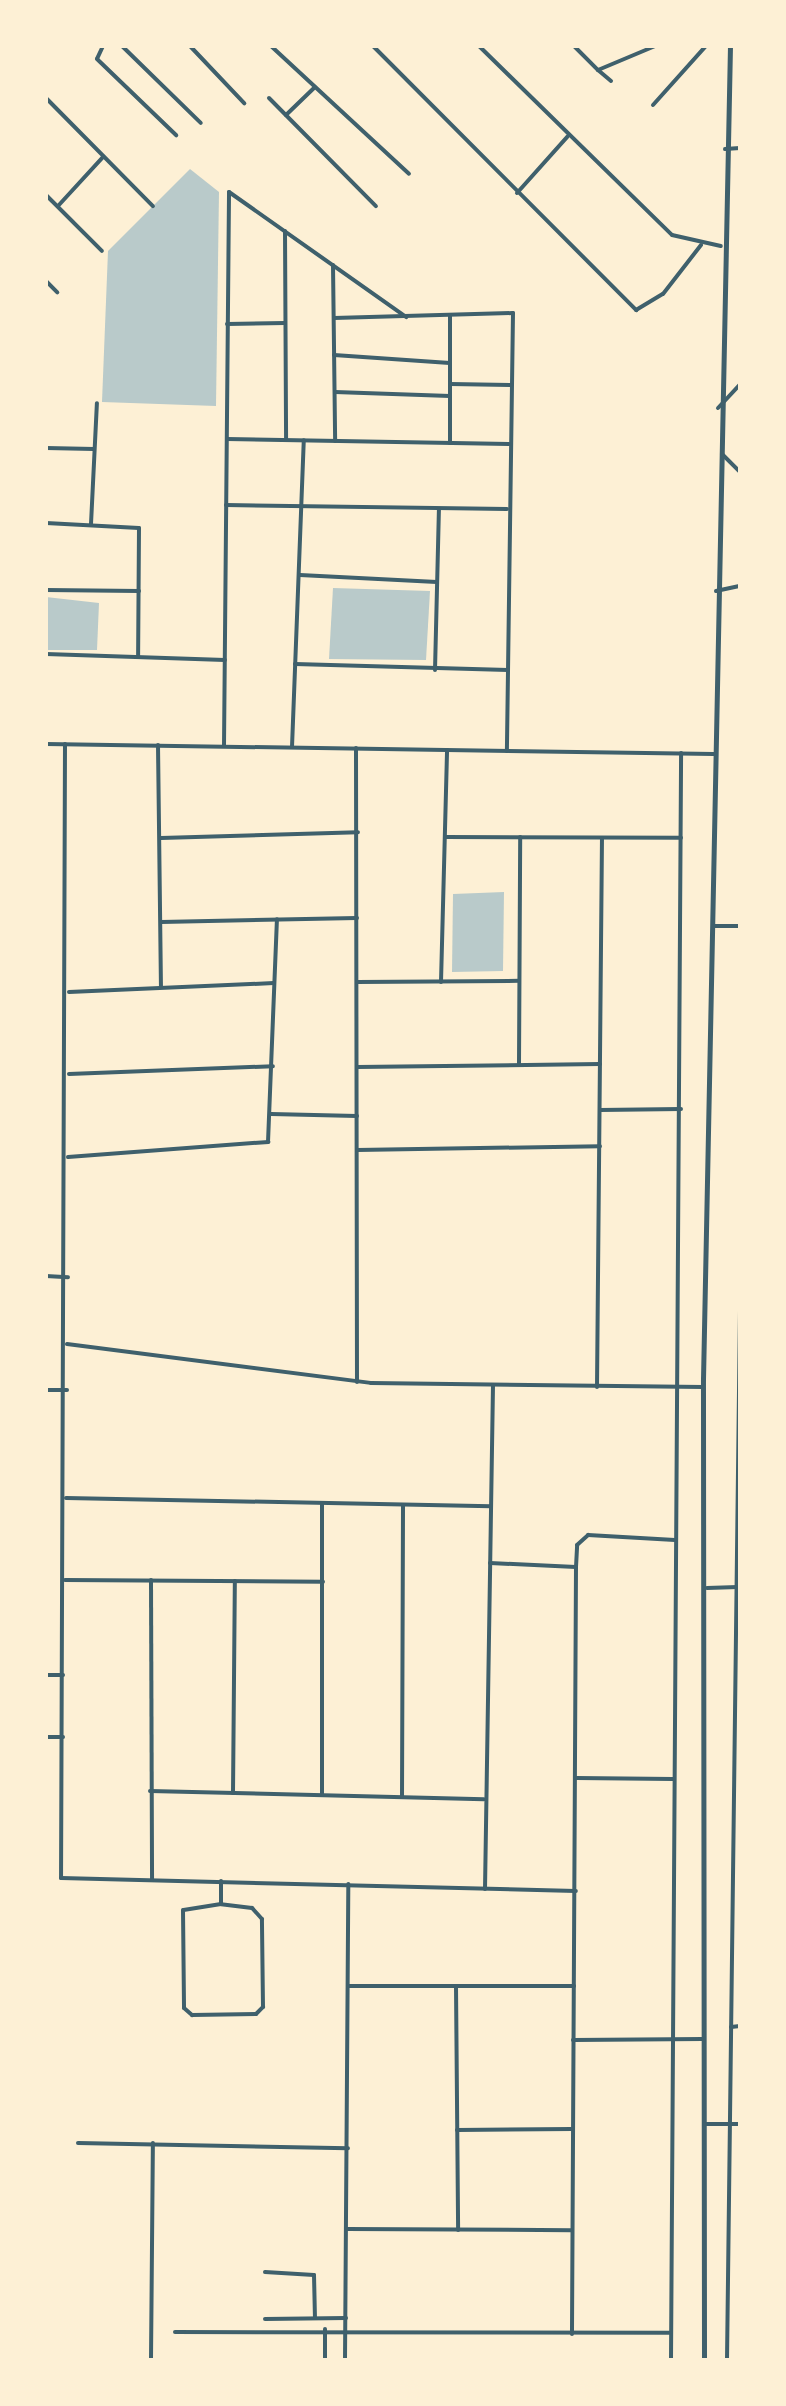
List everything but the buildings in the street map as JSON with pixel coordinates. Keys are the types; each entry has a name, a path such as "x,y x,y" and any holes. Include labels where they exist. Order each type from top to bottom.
{"street":[{"path":"103,46 97,59 176,135"},
{"path":"122,46 201,123"},
{"path":"190,46 244,103"},
{"path":"271,46 409,174"},
{"path":"373,46 517,193 641,312 701,245"},
{"path":"479,46 672,235 701,245 721,246"},
{"path":"574,46 611,81"},
{"path":"598,70 655,46"},
{"path":"653,105 706,46"},
{"path":"704,2360 707,1588 703,1387 713,926 721,246 730,46"},
{"path":"286,115 315,87"},
{"path":"269,98 376,206"},
{"path":"47,102 153,206"},
{"path":"517,193 568,136"},
{"path":"725,149 740,148"},
{"path":"58,206 103,157"},
{"path":"224,746 229,192 406,317"},
{"path":"46,195 102,251"},
{"path":"285,231 286,440"},
{"path":"333,265 335,441"},
{"path":"46,281 57,292"},
{"path":"334,318 513,313 507,751"},
{"path":"450,315 450,443"},
{"path":"227,324 285,323"},
{"path":"334,355 450,363"},
{"path":"450,384 511,385"},
{"path":"718,408 739,387"},
{"path":"335,392 450,396"},
{"path":"91,524 97,403"},
{"path":"226,439 509,444"},
{"path":"292,747 304,440"},
{"path":"46,448 94,449"},
{"path":"720,452 740,472"},
{"path":"226,505 508,509"},
{"path":"435,670 439,508"},
{"path":"46,523 139,528 138,657"},
{"path":"299,575 437,582"},
{"path":"716,591 740,586"},
{"path":"46,590 139,591"},
{"path":"46,654 225,660"},
{"path":"295,664 508,670"},
{"path":"46,744 714,754"},
{"path":"65,744 69,1074 61,1878 576,1891"},
{"path":"158,745 161,986"},
{"path":"356,748 357,1382"},
{"path":"441,982 447,750"},
{"path":"671,2360 670,2039 681,1109 681,753"},
{"path":"161,838 358,832"},
{"path":"446,837 681,838"},
{"path":"519,1065 520,837"},
{"path":"597,1387 602,838"},
{"path":"161,922 357,918"},
{"path":"68,1157 261,1146 268,1142 277,919"},
{"path":"713,926 740,926"},
{"path":"357,982 519,981"},
{"path":"69,992 274,983"},
{"path":"357,1067 600,1064"},
{"path":"69,1074 273,1066"},
{"path":"600,1110 681,1109"},
{"path":"271,1114 357,1116"},
{"path":"357,1150 600,1146"},
{"path":"46,1276 68,1278"},
{"path":"727,2360 739,1664 740,1311"},
{"path":"67,1344 357,1382 703,1387"},
{"path":"485,1889 484,1799 493,1385"},
{"path":"46,1390 67,1390"},
{"path":"66,1498 491,1506"},
{"path":"322,1503 322,1795"},
{"path":"402,1797 403,1505"},
{"path":"572,2334 577,1545 588,1535 675,1540"},
{"path":"490,1563 576,1567"},
{"path":"65,1580 323,1582"},
{"path":"151,1580 152,1880"},
{"path":"233,1793 235,1581"},
{"path":"707,1588 739,1587"},
{"path":"46,1675 63,1675"},
{"path":"46,1737 63,1737"},
{"path":"576,1778 673,1779"},
{"path":"150,1791 484,1799"},
{"path":"221,1881 221,1904"},
{"path":"345,2360 348,1884"},
{"path":"221,1904 252,1908 262,1919 263,2007 256,2014 192,2015 184,2008 183,1910 221,1904"},
{"path":"348,1986 574,1986"},
{"path":"456,1986 458,2230"},
{"path":"731,2027 740,2026"},
{"path":"573,2040 703,2039"},
{"path":"705,2124 740,2124"},
{"path":"457,2130 572,2129"},
{"path":"78,2143 348,2148"},
{"path":"151,2360 153,2143"},
{"path":"347,2229 571,2230"},
{"path":"265,2272 314,2275 315,2318"},
{"path":"265,2319 346,2318"},
{"path":"325,2329 325,2360"},
{"path":"175,2332 346,2329 670,2333"}],"shaded area":[{"path":"190,169 219,192 216,406 102,402 108,251"},
{"path":"333,588 430,591 426,660 329,659"},
{"path":"46,597 99,603 97,650 46,650"},
{"path":"504,892 503,971 452,972 453,894"}]}
